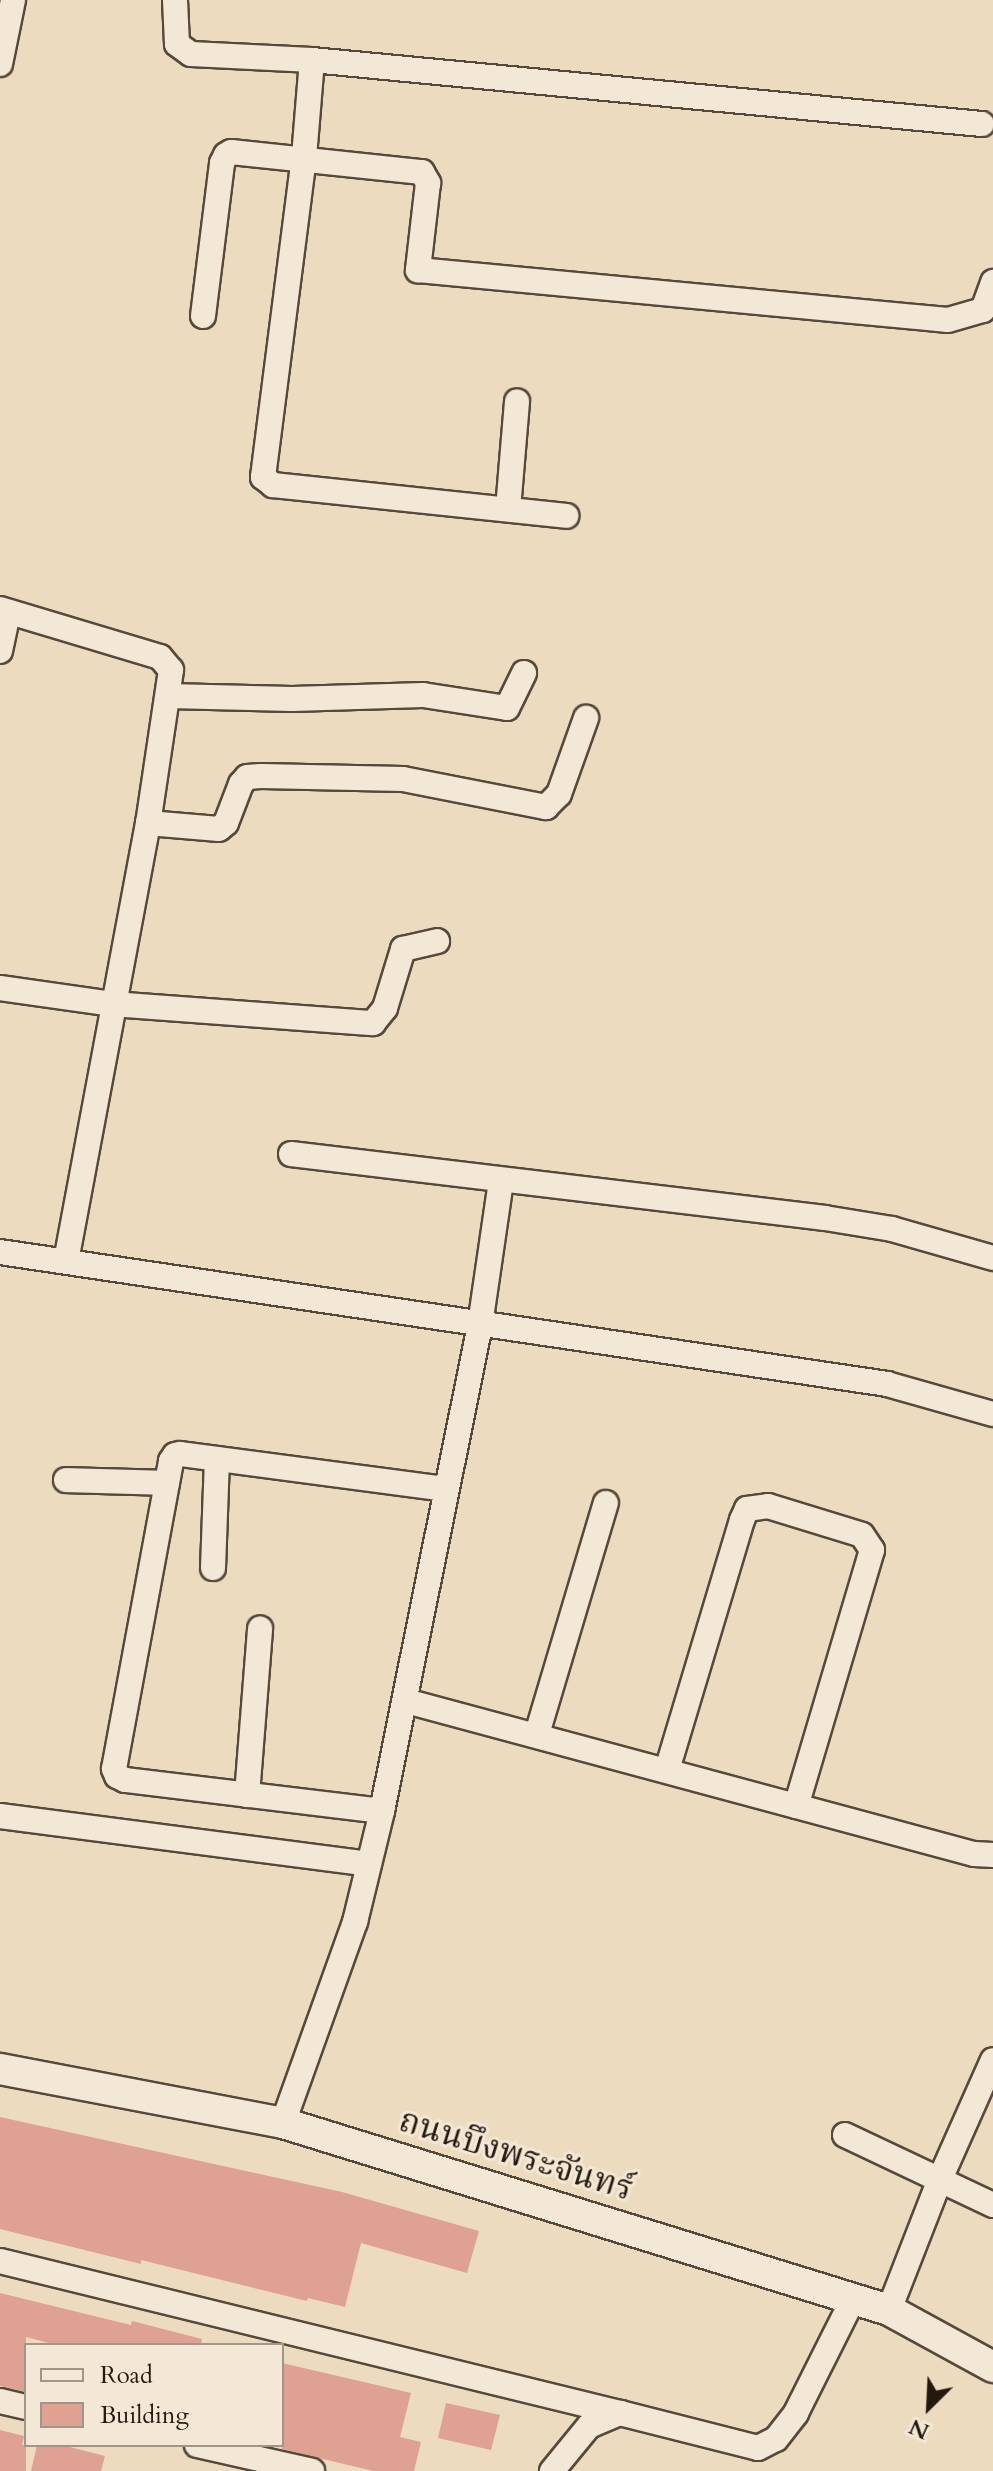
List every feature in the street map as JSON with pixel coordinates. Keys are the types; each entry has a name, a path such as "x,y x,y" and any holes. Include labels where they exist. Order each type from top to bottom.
{"street":[{"path":"0,64 13,0"},
{"path":"175,0 177,44 182,51 312,60 982,124"},
{"path":"312,60 304,157 263,477 273,485 566,516"},
{"path":"203,316 226,155 304,157 422,172 428,183 418,270 948,320 983,310 993,282"},
{"path":"508,509 517,401"},
{"path":"0,651 4,611 160,657 171,670 148,823 66,1261"},
{"path":"168,696 292,699 423,695 448,696 498,709 507,708 513,702 524,673"},
{"path":"148,823 219,829 226,823 241,784 247,777 261,776 403,779 546,807 559,794 586,718"},
{"path":"0,988 112,1004 373,1023 385,1008 403,949 437,941"},
{"path":"291,1154 825,1218 892,1229 993,1258"},
{"path":"283,2123 355,1922 382,1811 480,1325 501,1181"},
{"path":"0,1252 887,1384 993,1414"},
{"path":"382,1811 125,1780 117,1776 114,1769 167,1483 175,1455 446,1489"},
{"path":"213,1568 217,1459"},
{"path":"66,1480 167,1483"},
{"path":"537,1734 606,1503"},
{"path":"667,1770 742,1520 747,1509 768,1506 862,1535 872,1550 796,1806"},
{"path":"247,1795 260,1629"},
{"path":"406,1701 974,1854 993,1855"},
{"path":"0,1816 369,1864"},
{"path":"889,2310 940,2179 993,2060"},
{"name":"ถนนบึงพระจันทร์","path":"0,2069 283,2123 889,2310 993,2367"},
{"path":"845,2135 993,2205"},
{"path":"0,2261 758,2448 776,2439 796,2413 853,2299"},
{"path":"0,2401 24,2407"},
{"path":"552,2471 589,2426 620,2413"},
{"path":"206,2447 312,2471"}],"building":[{"path":"0,2117 342,2192 479,2231 467,2273 361,2243 345,2307 308,2298 307,2301 141,2260 141,2264 0,2229"},
{"path":"0,2293 202,2339 201,2343 48,2343 26,2337 24,2392 0,2386"},
{"path":"284,2363 411,2393 400,2437 421,2442 414,2471 373,2471 282,2449"},
{"path":"446,2403 500,2415 491,2450 438,2438"},
{"path":"0,2430 24,2436 22,2445 26,2447 26,2471 0,2471"},
{"path":"37,2447 70,2447 105,2456 101,2471 31,2471"}]}
